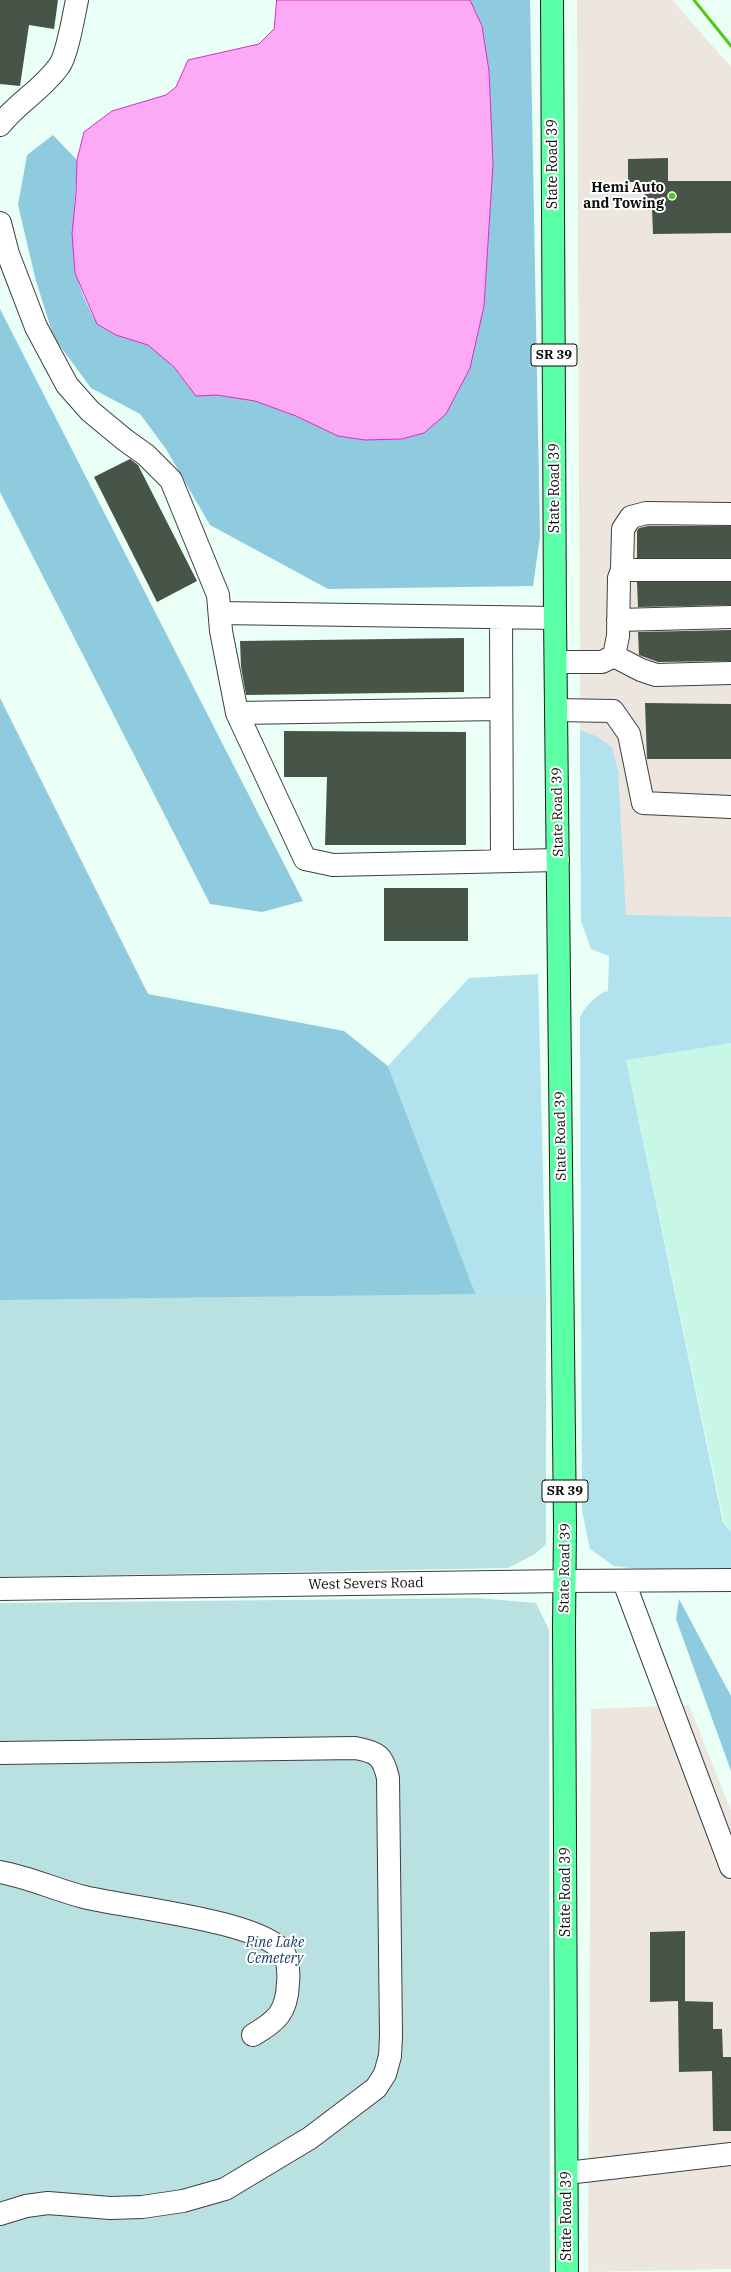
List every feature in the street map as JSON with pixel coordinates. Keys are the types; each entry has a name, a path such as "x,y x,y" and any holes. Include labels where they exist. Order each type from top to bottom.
{"main road":[{"name":"State Road 39","path":"552,0 556,710 564,1581 567,2272"}],"street":[{"path":"0,125 9,114 27,100 60,65 77,0"},
{"path":"0,223 8,254 36,327 67,385 90,411 146,455 171,480 218,595 228,676 237,713 305,860 333,865 558,860"},
{"path":"614,656 618,620 619,578 622,570 623,528 631,517 646,513 731,514"},
{"path":"622,570 731,570"},
{"path":"220,613 556,618"},
{"path":"501,617 502,861"},
{"path":"618,620 731,617"},
{"path":"556,662 602,662 614,656"},
{"path":"614,656 641,670 656,675 731,673"},
{"path":"237,713 501,709"},
{"path":"556,710 613,711 629,734 643,803 731,807"},
{"name":"West Severs Road","path":"0,1589 731,1580"},
{"path":"624,1582 731,1867"},
{"path":"0,1753 355,1748 370,1750 381,1757 385,1765 388,1778 391,2036 390,2056 385,2074 376,2088 310,2138 225,2189 183,2201 142,2207 110,2208 48,2203 26,2206 0,2214"},
{"path":"0,1872 13,1874 84,1897 241,1929 267,1939 284,1954 289,1975 288,1999 274,2022 254,2035"},
{"path":"567,2173 731,2154"}],"shaded area":[{"path":"277,0 470,0 482,26 489,71 493,164 484,306 470,368 446,414 424,433 402,439 365,440 338,436 296,416 255,401 217,395 196,396 174,367 148,345 116,335 97,324 75,273 72,234 76,193 77,160 84,132 112,111 166,95 176,87 188,60 259,44 274,29"},
{"path":"470,0 530,0 540,537 533,586 328,589 210,525 166,449 140,414 91,388 54,338 36,281 18,205 27,155 53,135 77,160 73,234 76,270 88,306 94,319 99,325 111,332 143,342 156,350 175,368 196,396 217,395 255,401 296,416 338,436 365,440 402,439 446,414 469,368 484,306 493,164 489,71 482,26"},
{"path":"577,0 672,0 731,67 731,924 581,921"},
{"path":"0,309 303,901 262,912 210,904 0,492"},
{"path":"0,698 148,994 344,1031 388,1066 524,1421 0,1332"},
{"path":"580,730 596,736 612,747 618,771 626,915 731,917 731,1043 626,1060 723,1522 731,1532 731,1569 645,1570 614,1566 590,1549 582,1511 580,1017 592,1001 599,995 608,991 609,956 591,949 581,921"},
{"path":"538,974 546,1294 475,1294 388,1066 469,978"},
{"path":"679,1599 731,1696 731,1771 676,1619"},
{"path":"689,1705 731,1811 731,2269 588,2272 591,1709"}],"green space":[{"path":"731,1043 731,1532 724,1522 626,1059"},
{"path":"546,1294 546,1544 535,1554 508,1568 0,1577 0,1300"},
{"name":"Pine Lake Cemetery","path":"478,1598 536,1603 549,1630 550,2272 0,2272 0,1603"}],"building":[{"path":"0,0 58,0 54,29 29,25 20,86 0,84"},
{"name":"Hemi Auto and Towing","path":"668,158 668,181 731,181 731,233 653,234 652,209 645,209 644,182 628,182 628,159"},
{"path":"130,459 138,465 197,581 157,602 94,477"},
{"path":"648,526 731,526 731,558 637,558 637,531 639,528"},
{"path":"637,582 731,582 731,605 638,607"},
{"path":"731,630 731,661 658,662 639,655 638,632"},
{"path":"464,638 464,692 246,695 241,667 240,641"},
{"path":"645,703 731,704 731,759 647,759"},
{"path":"284,731 466,732 466,845 325,845 327,777 284,777"},
{"path":"384,888 468,888 468,941 384,941"},
{"path":"685,1931 685,2001 682,2001 713,2002 713,2029 722,2029 723,2057 731,2057 731,2131 713,2131 712,2071 679,2072 678,2001 650,2002 650,1932"}],"railway":[{"path":"694,0 731,46"}],"place":[{"name":"Hemi Auto and Towing","path":"672,196"}]}
